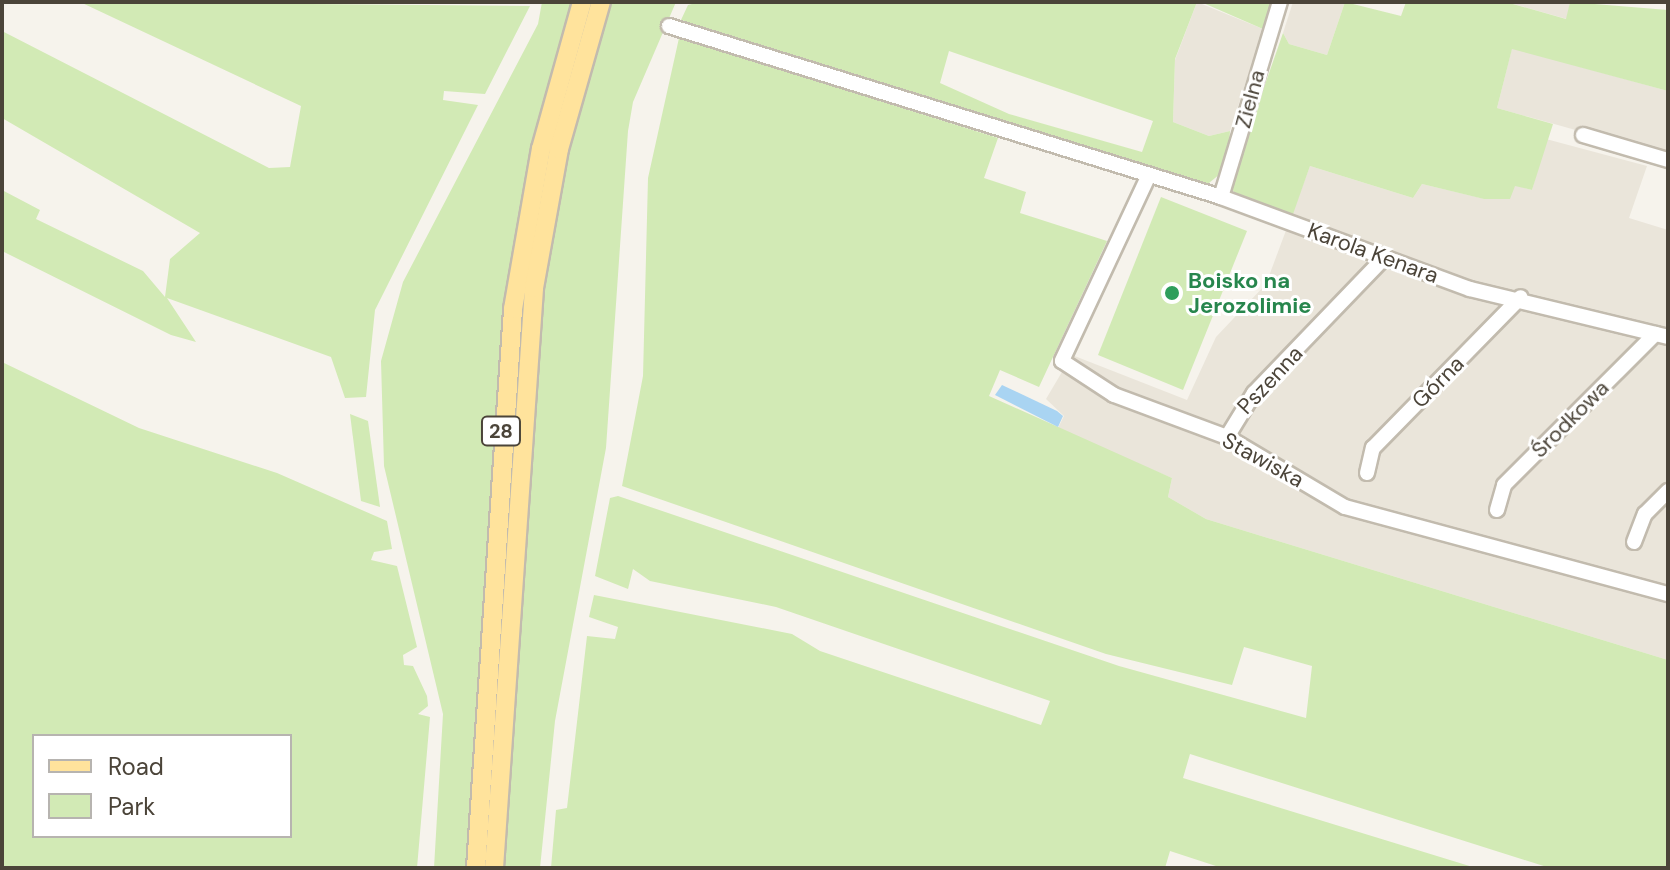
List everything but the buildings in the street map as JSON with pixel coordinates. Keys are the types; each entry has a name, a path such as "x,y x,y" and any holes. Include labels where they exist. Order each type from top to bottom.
{"main road":[{"name":"28","path":"476,868 513,309 543,140 582,2"},
{"name":"28","path":"494,868 534,288 559,149 601,2"}],"street":[{"name":"Zielna","path":"1221,197 1280,2"},
{"name":"Karola Kenara","path":"669,26 1148,177 1221,197 1470,289 1521,297 1661,336"},
{"path":"1583,135 1668,160"},
{"name":"Stawiska","path":"1148,177 1062,361 1114,395 1227,437 1345,507 1668,594"},
{"name":"Pszenna","path":"1227,437 1254,393 1385,257"},
{"name":"Górna","path":"1367,473 1373,448 1521,297"},
{"name":"Środkowa","path":"1497,510 1504,485 1661,336"},
{"path":"1634,542 1645,514 1668,491"}],"shaded area":[{"path":"1197,2 1263,29 1230,131 1209,136 1173,122 1175,60"},
{"path":"1293,2 1345,2 1327,55 1289,44 1283,33"},
{"path":"1506,2 1570,2 1567,19"},
{"path":"1512,48 1668,91 1668,156 1497,108"},
{"path":"1546,139 1647,166 1629,218 1668,230 1668,660 1206,519 1168,497 1172,478 1057,430 1064,416 1046,399 1072,355 1187,400 1216,337 1266,284 1310,166 1413,198 1422,184 1485,199 1515,185 1532,190"}],"green space":[{"path":"80,2 530,6 485,94 444,91 443,100 478,105 375,310 366,397 345,398 331,357 167,298 196,342 171,335 2,251 2,190 40,210 36,219 143,271 165,297 170,259 200,233 2,118 2,31 269,168 290,167 301,106"},
{"path":"542,2 572,2 530,155 502,336 468,868 434,868 443,714 384,466 381,361 403,282 538,24"},
{"path":"611,2 676,2 633,102 628,131 606,448 555,721 540,868 501,868 530,398 546,264 567,152"},
{"path":"700,2 1197,2 1175,59 1173,122 1209,136 1230,131 1229,145 1220,174 1204,187 681,20 688,5","holes":["949,51 1153,121 1142,152 1009,114 940,83"]},
{"path":"1201,2 1273,2 1263,29"},
{"path":"1345,2 1401,16 1406,2 1506,2 1566,19 1570,2 1668,10 1668,91 1512,49 1497,108 1553,124 1532,190 1515,186 1510,199 1484,199 1422,184 1413,198 1310,166 1292,217 1235,194 1230,185 1283,33 1289,44 1327,55"},
{"path":"679,38 998,138 984,178 1026,192 1020,213 1107,241 1039,387 1000,370 989,396 1172,478 1168,497 1206,519 1668,660 1668,868 1550,868 1190,754 1183,778 1476,868 1222,868 1170,851 1165,868 551,868 556,810 567,808 587,636 615,639 618,627 589,617 594,595 792,634 820,651 1041,725 1050,701 776,607 650,581 633,569 628,589 595,576 610,498 618,496 1119,666 1306,718 1312,666 1244,647 1232,685 1106,654 622,486 643,376 648,178"},
{"name":"Boisko na Jerozolimie","path":"1161,197 1247,231 1183,390 1098,355"},
{"path":"2,362 139,428 277,473 387,521 392,549 374,552 371,560 397,566 417,647 403,655 404,665 413,666 427,696 428,706 418,714 430,717 417,868 2,868"},
{"path":"350,414 368,421 380,507 361,501"}],"water":[{"path":"1002,385 1057,411 1063,416 1058,427 995,395"}],"place":[{"name":"Boisko na Jerozolimie","path":"1172,293"}]}
